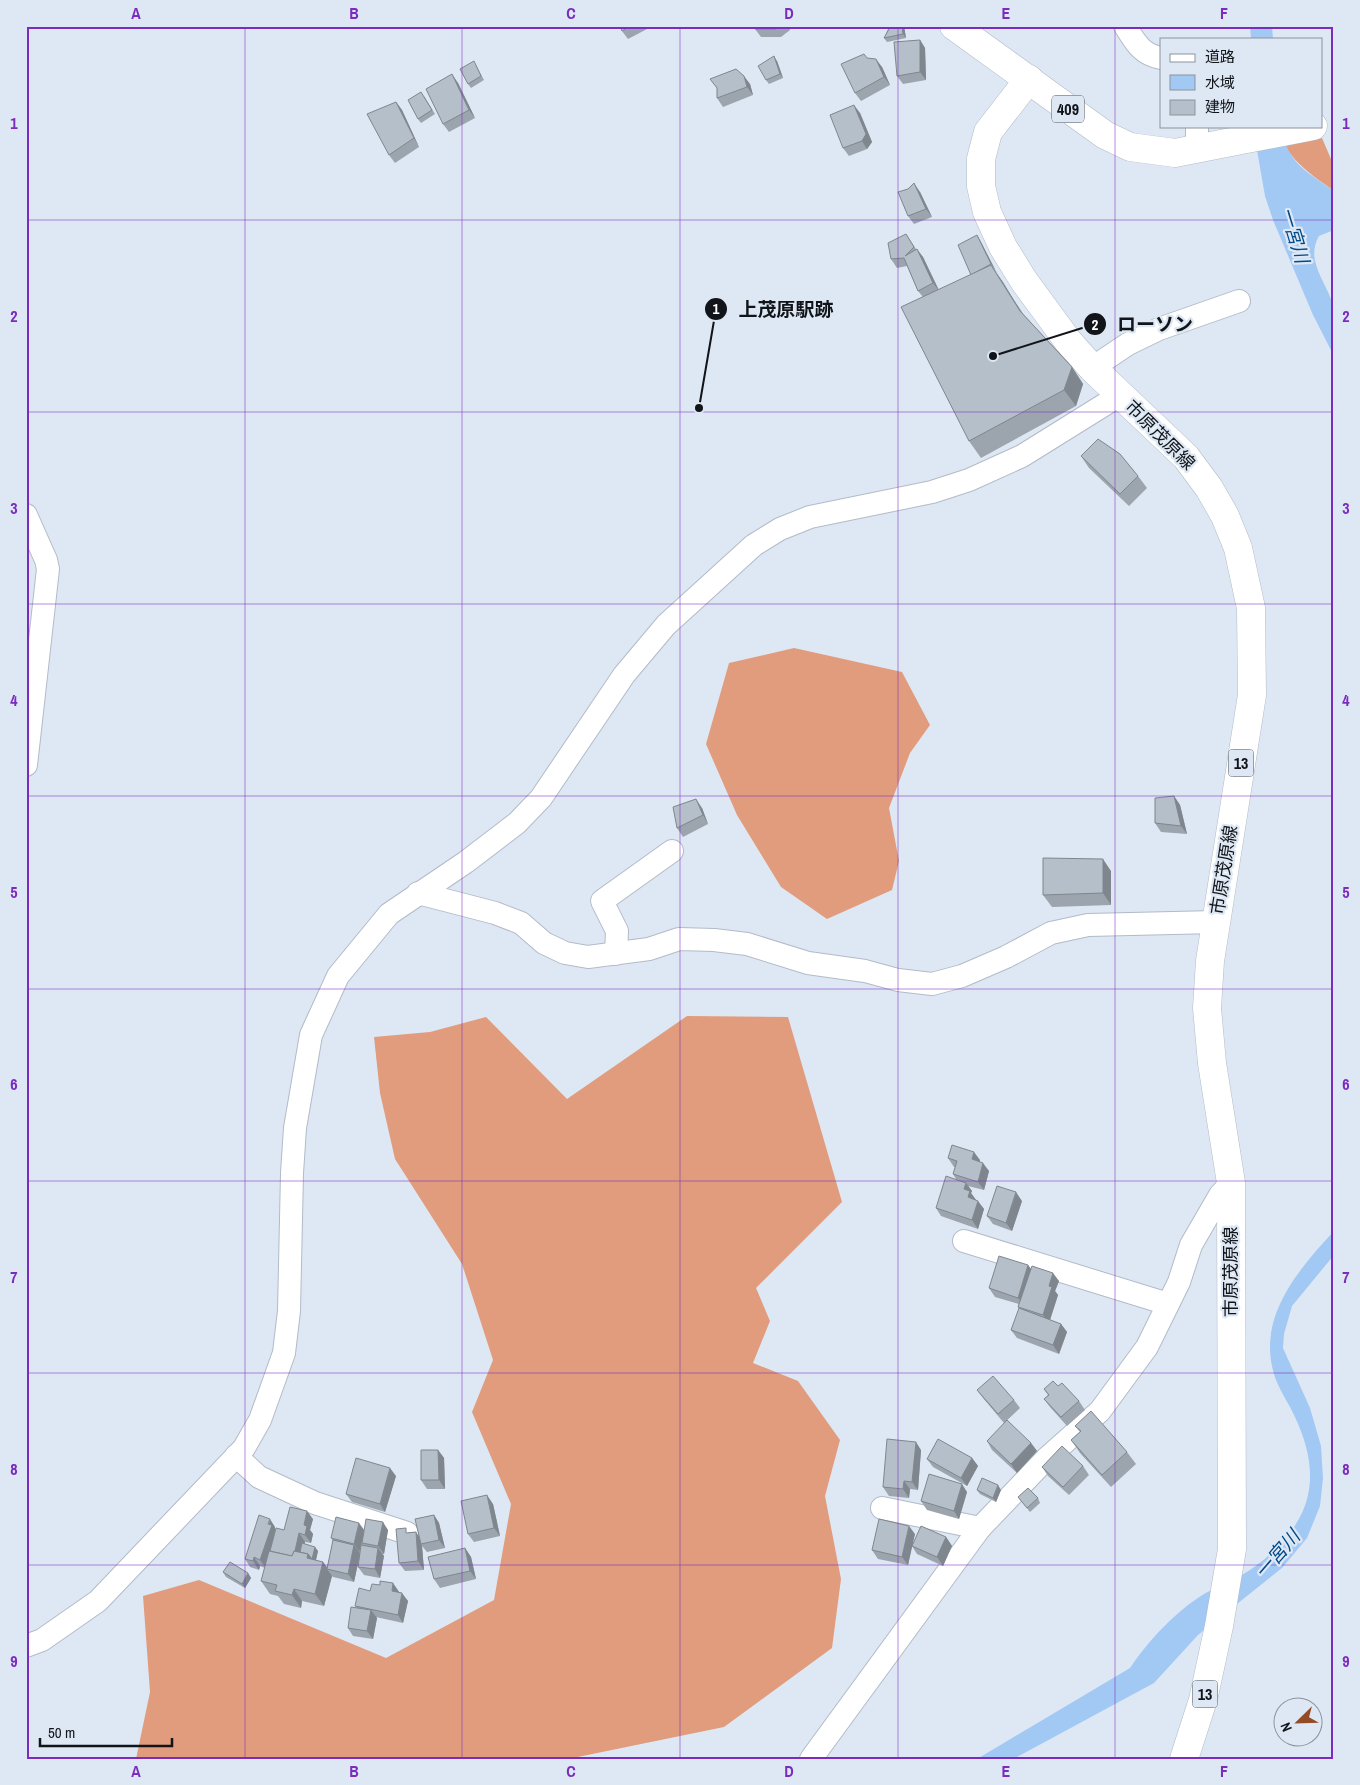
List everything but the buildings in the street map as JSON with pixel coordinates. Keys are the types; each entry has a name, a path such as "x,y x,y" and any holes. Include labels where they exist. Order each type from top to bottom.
{"main road":[{"name":"409","path":"954,26 1105,135 1130,146 1175,153 1197,137 1292,128"},
{"name":"市原茂原線","path":"1029,80 988,132 981,159 981,186 987,212 1003,247 1045,311 1068,341 1092,368 1186,457 1209,488 1225,516 1238,548 1251,608 1252,695 1210,961 1207,1008 1212,1063 1231,1183 1232,1548 1219,1626 1203,1700 1184,1759"}],"street":[{"path":"1125,26 1138,45 1148,55 1160,58"},
{"path":"1092,368 1128,344 1160,329 1239,301"},
{"path":"26,1646 42,1640 98,1601 244,1448 260,1420 284,1353 289,1311 292,1173 295,1128 310,1035 338,976 389,914 466,862 517,823 541,798 624,675 666,625 754,545 780,529 810,518 932,492 969,480 1022,456 1120,395"},
{"path":"26,515 46,560 48,569 26,765"},
{"path":"616,954 616,931 602,901 672,851"},
{"path":"418,893 487,910 521,923 544,943 565,953 588,957 649,949 679,939 714,940 747,944 808,963 866,971 898,980 932,984 962,976 997,961 1051,933 1088,925 1216,922"},
{"path":"811,1759 980,1528 1047,1458 1100,1411 1147,1347 1179,1282 1191,1245 1220,1195 1231,1183"},
{"path":"964,1241 1168,1304"},
{"path":"236,1456 259,1477 315,1503 407,1533"},
{"path":"882,1508 980,1528"}],"shaded area":[{"path":"1322,138 1334,166 1334,191 1301,165 1285,146"},
{"path":"794,648 902,672 930,725 910,753 889,808 899,861 892,890 827,919 781,887 737,815 706,744 729,663"},
{"path":"687,1016 788,1017 842,1202 756,1288 770,1321 753,1363 798,1381 840,1440 825,1496 841,1579 832,1648 724,1727 568,1759 136,1759 150,1692 143,1596 199,1580 386,1658 494,1600 511,1504 472,1412 493,1360 462,1264 395,1159 380,1093 374,1037 430,1032 486,1017 567,1099"}],"water":[{"path":"1250,26 1272,26 1273,38 1251,38"},
{"name":"一宮川","path":"1278,128 1281,128 1293,158 1306,171 1334,191 1334,230 1319,236 1314,255 1319,273 1334,309 1334,356 1313,315 1273,220 1265,196 1257,150"},
{"name":"一宮川","path":"1334,1231 1334,1255 1292,1306 1284,1334 1283,1348 1310,1408 1321,1446 1323,1478 1320,1506 1307,1538 1282,1568 1198,1635 1154,1683 1013,1759 977,1759 1130,1668 1154,1637 1183,1609 1204,1594 1253,1568 1273,1551 1291,1531 1299,1519 1308,1495 1310,1474 1308,1454 1294,1415 1274,1374 1270,1353 1271,1333 1276,1314 1295,1278"}],"place":[{"name":"ローソン","path":"993,356"},
{"name":"上茂原駅跡","path":"699,408"}]}
